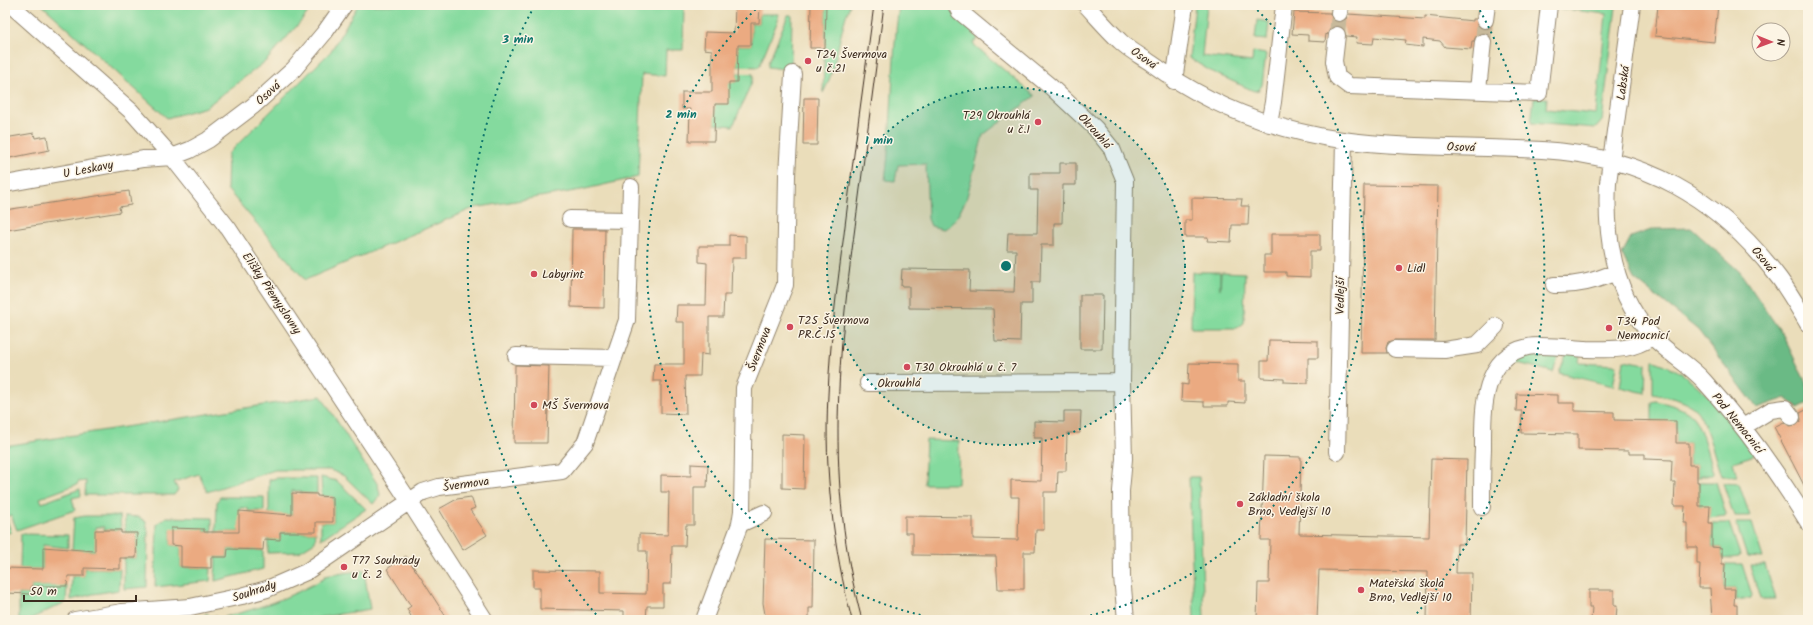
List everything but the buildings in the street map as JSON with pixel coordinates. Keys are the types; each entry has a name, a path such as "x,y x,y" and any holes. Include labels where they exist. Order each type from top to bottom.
{"street":[{"name":"Elišky Přemyslovny","path":"11,5 120,100 172,158 228,228 410,501 485,620"},
{"name":"Osová","path":"172,158 208,140 258,101 294,69 325,32 344,5"},
{"name":"Osová","path":"1086,5 1121,42 1174,81 1228,109 1269,124 1294,131 1344,140 1382,144 1566,152 1611,161 1669,182 1688,192 1716,212 1750,242 1780,280 1808,324"},
{"path":"1174,81 1185,5"},
{"path":"1269,124 1273,102 1284,5"},
{"path":"1337,35 1334,61 1337,77 1349,86 1540,93 1549,5"},
{"name":"Labská","path":"1611,161 1632,5"},
{"name":"Okrouhlá","path":"961,7 1095,128 1112,149 1125,181 1122,382 1124,459 1121,491 1122,578 1126,620"},
{"path":"1478,90 1483,42"},
{"name":"Švermova","path":"704,620 740,524 742,511 744,388 784,285 793,74"},
{"name":"Vedlejší","path":"1337,452 1344,140"},
{"name":"U Leskavy","path":"5,184 143,159 172,158"},
{"name":"Pod Nemocnicí","path":"1611,161 1608,183 1607,213 1611,251 1616,272 1638,319 1652,337 1703,380 1743,427 1773,466 1808,522"},
{"name":"Švermova","path":"410,501 423,492 439,487 562,471 585,442 627,320 631,187"},
{"path":"570,219 630,220"},
{"path":"1554,285 1574,286 1595,281 1616,272"},
{"path":"1395,349 1444,350 1478,345 1496,326"},
{"path":"1482,507 1484,400 1492,376 1504,360 1513,353 1528,347 1624,350 1642,344 1652,337"},
{"path":"516,356 614,358"},
{"name":"Okrouhlá","path":"868,383 1122,382"},
{"path":"1743,427 1771,410 1785,408 1792,417"},
{"name":"Souhrady","path":"75,620 122,612 166,615 190,607 242,596 267,588 306,572 410,501"},
{"path":"740,524 764,513"}],"green space":[{"path":"42,5 313,5 303,19 266,61 206,107 167,118"},
{"path":"358,5 684,5 683,50 666,50 665,76 642,74 638,177 581,190 474,208 305,280 227,189 228,154 331,51"},
{"path":"826,5 850,5 832,72 823,93"},
{"path":"899,5 947,5 978,38 973,44 1035,96 983,135 966,200 957,217 949,226 943,229 931,226 928,219 926,164 898,165 895,181 885,180 888,158 896,27"},
{"path":"1195,5 1207,5 1202,56 1252,62 1253,52 1266,54 1262,85 1259,90 1254,91 1212,72 1189,58"},
{"path":"1557,5 1613,5 1616,7 1602,121 1596,128 1531,123 1534,98 1547,98 1546,109 1596,114 1606,14 1556,8"},
{"path":"760,14 778,14 778,20 759,67 737,66 735,45 751,45 751,23 759,23"},
{"path":"788,15 792,15 791,70 768,67 768,63"},
{"path":"1257,20 1269,22 1267,40 1255,39"},
{"path":"737,73 753,74 753,79 733,126 712,124 712,104 729,82 737,82"},
{"path":"1691,228 1740,272 1783,335 1808,387 1808,403 1798,408 1786,398 1757,408 1698,330 1634,279 1622,254 1631,237 1654,229"},
{"path":"1192,272 1220,272 1220,289 1221,272 1245,273 1244,323 1237,328 1191,328"},
{"path":"1560,352 1553,372 1510,361 1519,354"},
{"path":"1567,352 1580,353 1579,363 1617,365 1613,386 1559,373"},
{"path":"1624,360 1646,364 1645,393 1620,387"},
{"path":"1653,360 1678,371 1702,390 1730,422 1755,455 1733,462 1737,476 1721,476 1707,431 1696,410 1692,406 1670,397 1653,394"},
{"path":"321,396 378,485 380,495 373,504 344,476 330,470 275,470 207,492 199,474 174,482 178,490 174,495 85,495 86,481 78,482 78,484 40,498 42,503 80,489 81,496 72,498 75,510 17,530 11,515 6,517 11,532 5,534 5,446"},
{"path":"1656,401 1681,408 1697,422 1713,473 1712,475 1701,475 1701,477 1697,477 1697,465 1689,465 1689,443 1676,443 1676,422 1652,421 1652,402"},
{"path":"926,440 959,441 958,484 924,484"},
{"path":"321,477 337,481 366,509 321,539 321,522 333,522 333,497 322,496"},
{"path":"1189,477 1199,477 1204,620 1194,620"},
{"path":"276,478 317,478 317,494 292,491 292,515 269,514 269,480"},
{"path":"1699,482 1716,482 1726,514 1725,516 1709,518 1710,507 1699,506"},
{"path":"1723,483 1739,484 1750,516 1734,516"},
{"path":"220,497 264,497 264,511 248,511 248,508 240,508 239,532 216,532 217,502"},
{"path":"85,516 120,516 121,530 104,530 104,527 96,527 95,551 72,550 74,518"},
{"path":"125,516 139,517 146,522 148,532 147,587 124,589 124,558 136,558 137,533 125,533"},
{"path":"166,517 212,518 212,532 171,529 171,545 181,546 181,567 211,568 210,581 155,587 157,524"},
{"path":"1712,523 1729,523 1740,555 1739,557 1722,559 1722,548 1712,547"},
{"path":"1736,523 1752,523 1763,558 1747,557"},
{"path":"280,532 316,532 315,542 299,552 268,553 268,539 280,539"},
{"path":"21,534 68,535 68,548 43,545 43,569 20,569"},
{"path":"228,549 263,550 263,569 215,581 216,557 227,557"},
{"path":"1725,564 1742,564 1752,595 1751,598 1735,600 1735,589 1724,589"},
{"path":"1750,565 1765,565 1776,599 1760,599"},
{"path":"84,568 120,569 119,590 93,594 71,600 72,576 84,576"},
{"path":"364,570 370,609 305,620 205,620 205,614 208,614 209,618 216,616 216,619 245,612 272,603 299,592 325,578 324,576"},
{"path":"31,586 67,586 66,602 28,620 19,620 19,594 31,594"}],"tunnel":[{"path":"1337,35 1339,13"},
{"path":"1483,42 1485,20"}],"tram line":[{"path":"852,620 845,592 831,508 827,452 828,395 836,294 874,5"},
{"path":"862,620 850,568 843,517 839,466 838,416 844,316 884,5"}],"place":[{"name":"T24 Švermova u č.21","path":"808,61"},
{"name":"T29 Okrouhlá u č.1","path":"1038,122"},
{"name":"Lidl","path":"1399,268"},
{"name":"Labyrint","path":"534,274"},
{"name":"T25 Švermova PR.Č.15","path":"790,327"},
{"name":"T34 Pod Nemocnicí","path":"1609,328"},
{"name":"T30 Okrouhlá u č. 7","path":"907,367"},
{"name":"MŠ Švermova","path":"534,405"},
{"name":"Základní škola Brno, Vedlejší 10","path":"1240,504"},
{"name":"T77 Souhrady u č. 2","path":"344,567"},
{"name":"Mateřská škola Brno, Vedlejší 10","path":"1361,590"}]}
